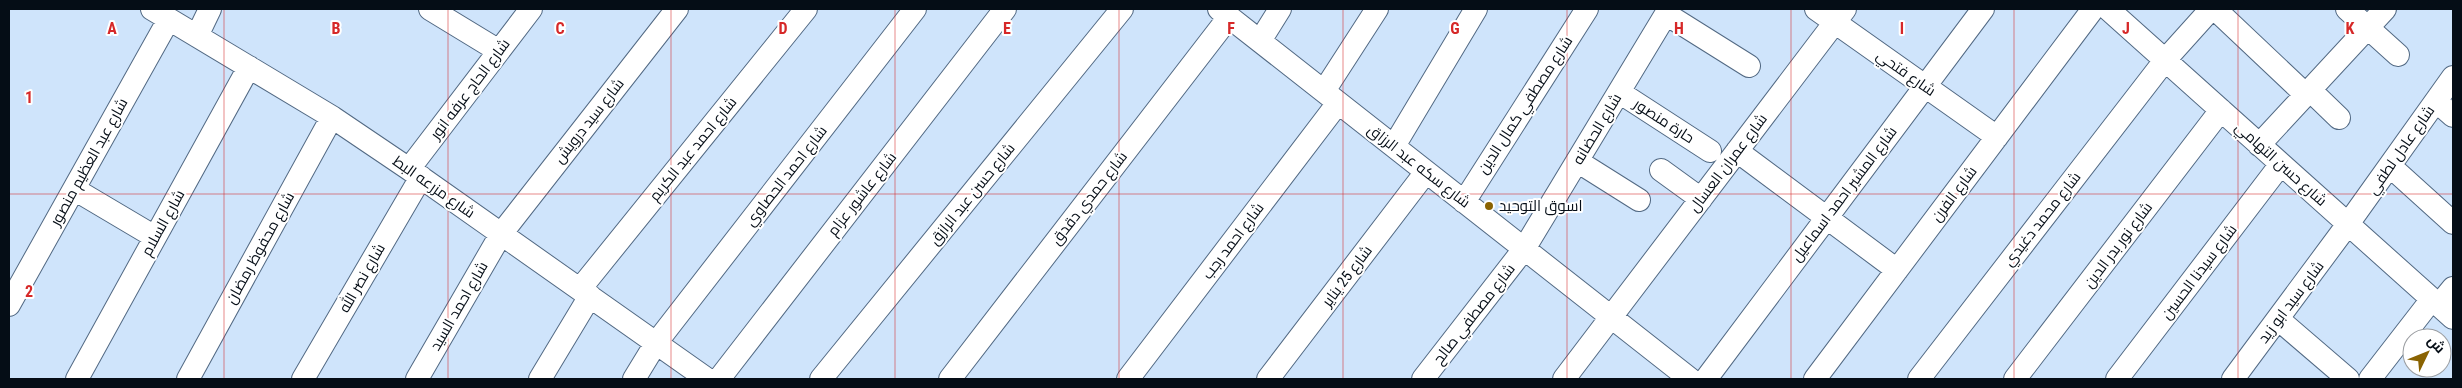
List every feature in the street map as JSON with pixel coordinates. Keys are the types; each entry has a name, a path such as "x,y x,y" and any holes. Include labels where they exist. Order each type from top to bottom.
{"street":[{"path":"197,36 210,9"},
{"path":"430,9 499,51"},
{"name":"شارع الحاج عرفه انور","path":"415,173 499,51 531,9"},
{"name":"شارع سيد درويش","path":"501,234 677,9"},
{"name":"شارع احمد عبد الكريم","path":"540,379 585,293 806,9"},
{"name":"شارع احمد الحصاوي","path":"634,379 656,343 915,9"},
{"name":"شارع عاشور عزام","path":"719,379 1005,9"},
{"name":"شارع حسن عبد الرازق","path":"821,379 1122,9"},
{"path":"1260,41 1280,9"},
{"name":"شارع احمد رجب","path":"1128,379 1331,97 1376,9"},
{"path":"1394,146 1476,9"},
{"name":"شارع مصطفي كمال الدين","path":"1464,202 1587,9"},
{"name":"شارع فتحي","path":"1816,9 1840,15 1925,86 1997,137"},
{"name":"شارع المشير احمد اسماعيل","path":"1706,379 1983,9"},
{"name":"شارع الفرن","path":"1815,379 2093,9"},
{"name":"شارع حسن التهامي","path":"2108,9 2441,307"},
{"path":"2213,9 2339,118"},
{"name":"شارع محمد دغيدي","path":"1926,377 2166,59 2213,9"},
{"path":"2347,9 2398,55"},
{"path":"2259,144 2385,9"},
{"path":"1667,11 1749,66"},
{"name":"شارع الحضانه","path":"1524,249 1667,11"},
{"name":"شارع سكه عبد الرزاق","path":"1224,13 1690,379"},
{"name":"شارع حمدي دقدق","path":"950,379 1224,13"},
{"name":"شارع مزرعه البط","path":"160,14 332,118 415,173 707,379"},
{"name":"شارع عبد العظيم منصور","path":"9,305 74,189 160,14"},
{"name":"شارع عمران العسال","path":"1564,379 1840,15"},
{"name":"شارع السلام","path":"77,379 249,68"},
{"name":"شارع عادل لطفي","path":"2348,224 2453,77"},
{"name":"حارة منصور","path":"1619,92 1710,151"},
{"path":"2436,101 2453,116"},
{"name":"شارع نور بدر الدين","path":"2015,379 2221,110"},
{"name":"شارع محفوظ رمضان","path":"188,379 332,118"},
{"path":"1737,151 1897,270"},
{"path":"1577,161 1639,200"},
{"name":"شارع سيدنا الحسين","path":"2117,379 2281,164"},
{"path":"2390,166 2453,224"},
{"path":"1661,170 1701,199"},
{"name":"شارع 25 يناير","path":"1268,379 1426,172"},
{"name":"شارع نصر الله","path":"302,379 415,173"},
{"path":"74,189 155,237"},
{"name":"شارع سيد ابو زيد","path":"2235,379 2348,224"},
{"name":"شارع احمد السيد","path":"416,379 501,234"},
{"name":"شارع مصطفي صالح","path":"1423,379 1524,249"},
{"path":"2370,379 2441,307 2453,288"},
{"path":"2278,319 2348,379"}],"place":[{"name":"اسوق التوحيد","path":"1489,206"}]}
